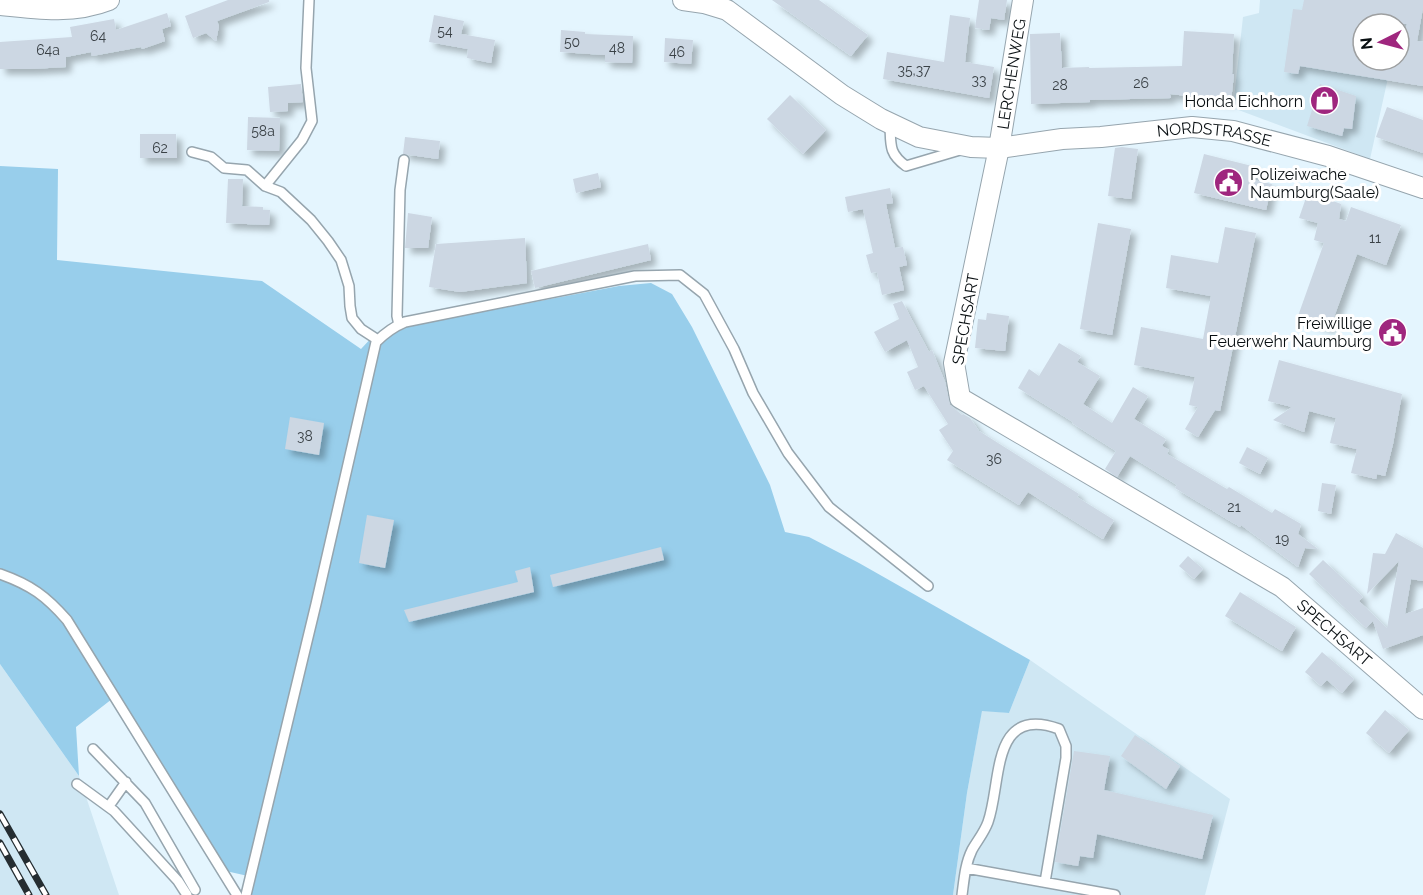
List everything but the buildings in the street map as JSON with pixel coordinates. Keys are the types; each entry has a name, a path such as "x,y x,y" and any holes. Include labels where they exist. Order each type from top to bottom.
{"street":[{"path":"0,5 72,10 109,0"},
{"path":"682,0 704,3 727,10 842,94 890,124 919,137 971,147 999,148"},
{"name":"LERCHENWEG","path":"999,148 1023,0"},
{"name":"NORDSTRASSE","path":"999,148 1062,139 1192,128 1233,131 1329,156 1423,188"},
{"name":"SPECHSART","path":"999,148 954,363 960,398 1282,587 1423,709"}],"lane":[{"path":"265,186 302,140 312,121 306,68 309,0"},
{"path":"890,124 891,148 895,159 906,166 971,147"},
{"path":"192,152 211,157 224,168 247,170 265,186 281,192 311,220 341,260 349,286 352,318 362,329 378,340"},
{"path":"399,325 397,316 400,190 404,160"},
{"path":"246,895 376,342 389,329 405,322 635,276 680,275 704,294 734,349 753,393 788,453 830,507 928,586"},
{"path":"0,574 39,592 67,621 237,895"},
{"path":"962,895 966,868 988,821 1001,754 1011,735 1030,724 1059,729 1066,746 1066,758 1045,882"},
{"path":"93,749 145,803 189,889"},
{"path":"109,806 126,782"},
{"path":"77,784 109,806 178,881 189,889"},
{"path":"966,868 1115,895"}],"shaded area":[{"path":"1260,0 1341,0 1351,20 1351,72 1389,72 1370,159 1233,108 1243,17 1259,13"},
{"path":"0,166 58,169 57,260 262,281 361,349 375,334 401,327 619,286 651,283 672,294 692,327 770,485 785,532 809,537 859,563 1030,660 1009,713 982,711 967,793 953,895 244,895 248,876 217,869 112,699 76,727 79,776 0,664"},
{"path":"1030,660 1230,799 1205,895 953,895 967,793 982,710 1009,713"},
{"path":"0,664 79,776 119,895 0,895"}],"railway":[{"path":"0,814 46,895"},
{"path":"0,843 29,895"}],"place":[{"name":"Honda Eichhorn","path":"1324,101"},
{"name":"Polizeiwache Naumburg(Saale)","path":"1229,183"},
{"name":"Freiwillige Feuerwehr Naumburg","path":"1393,332"}]}
